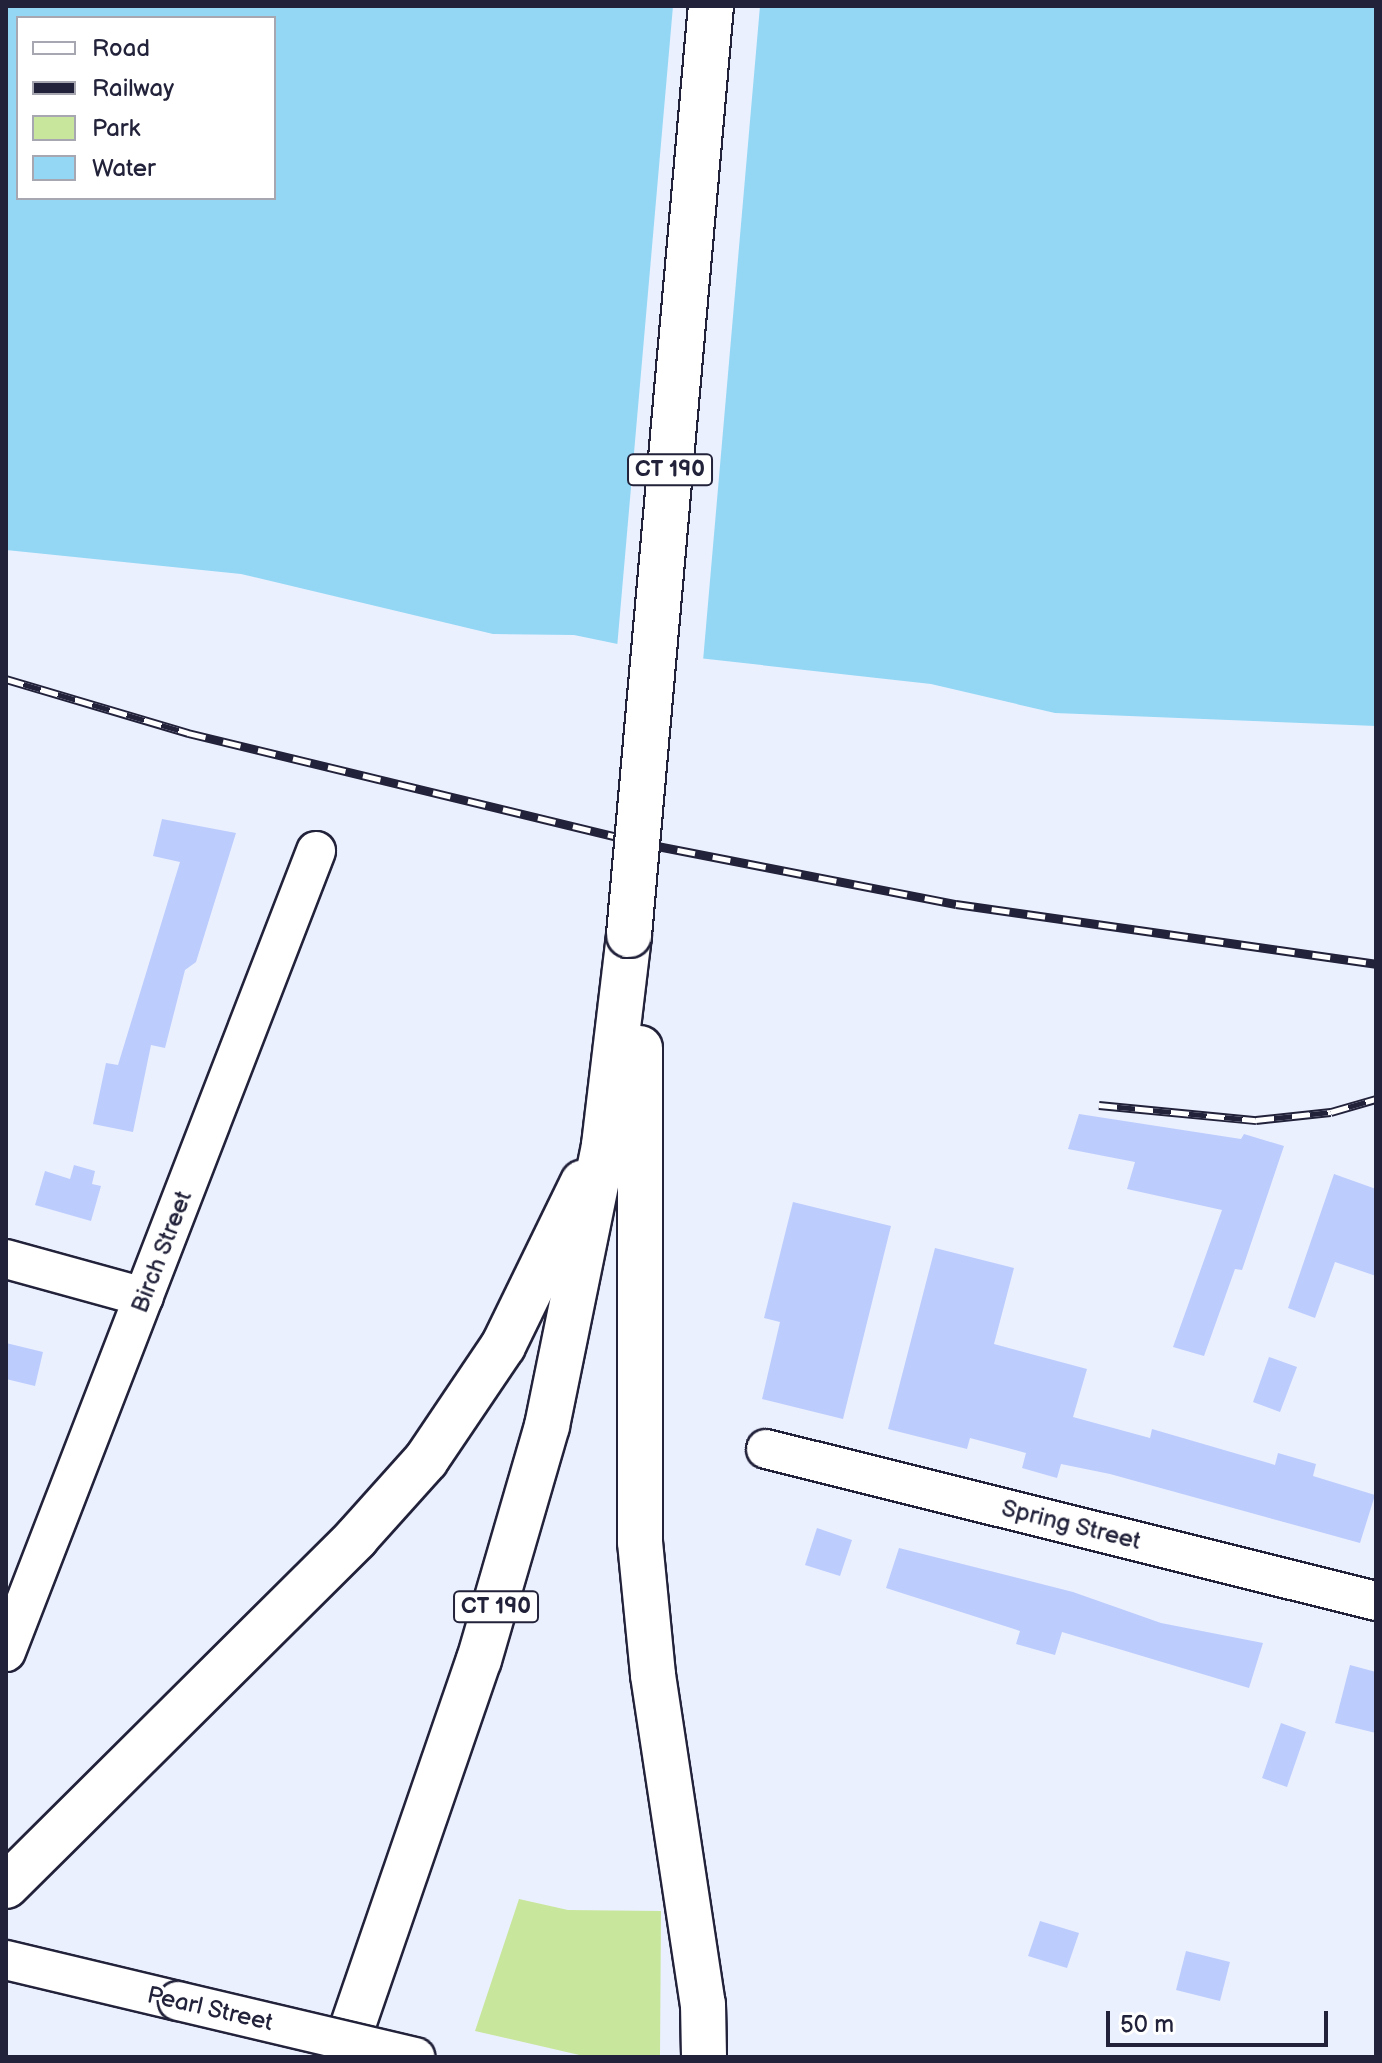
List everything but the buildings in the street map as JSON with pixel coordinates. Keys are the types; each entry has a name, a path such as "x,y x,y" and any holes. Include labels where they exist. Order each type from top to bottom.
{"main road":[{"name":"CT 190","path":"342,2057 522,1519 569,1331 604,1145 628,949 711,6"},
{"path":"628,949 641,1046 642,1568 703,2004 704,2057"},
{"path":"6,1886 356,1538 426,1460 503,1346 604,1145"}],"street":[{"name":"Birch Street","path":"6,1652 316,851"},
{"path":"6,1259 144,1297"},
{"name":"Spring Street","path":"766,1449 1376,1601"},
{"name":"Pearl Street","path":"6,1960 415,2057"}],"green space":[{"path":"519,1899 568,1910 661,1911 660,2057 588,2057 475,2031"}],"water":[{"path":"6,6 1376,6 1376,726 1055,713 931,684 671,655 574,635 493,634 241,574 6,550"}],"pier":[{"path":"673,6 760,6 703,661 617,648"}],"railway":[{"path":"6,679 188,733 642,843 956,904 1376,964"},
{"path":"1099,1105 1256,1120 1331,1112 1376,1099"}]}
